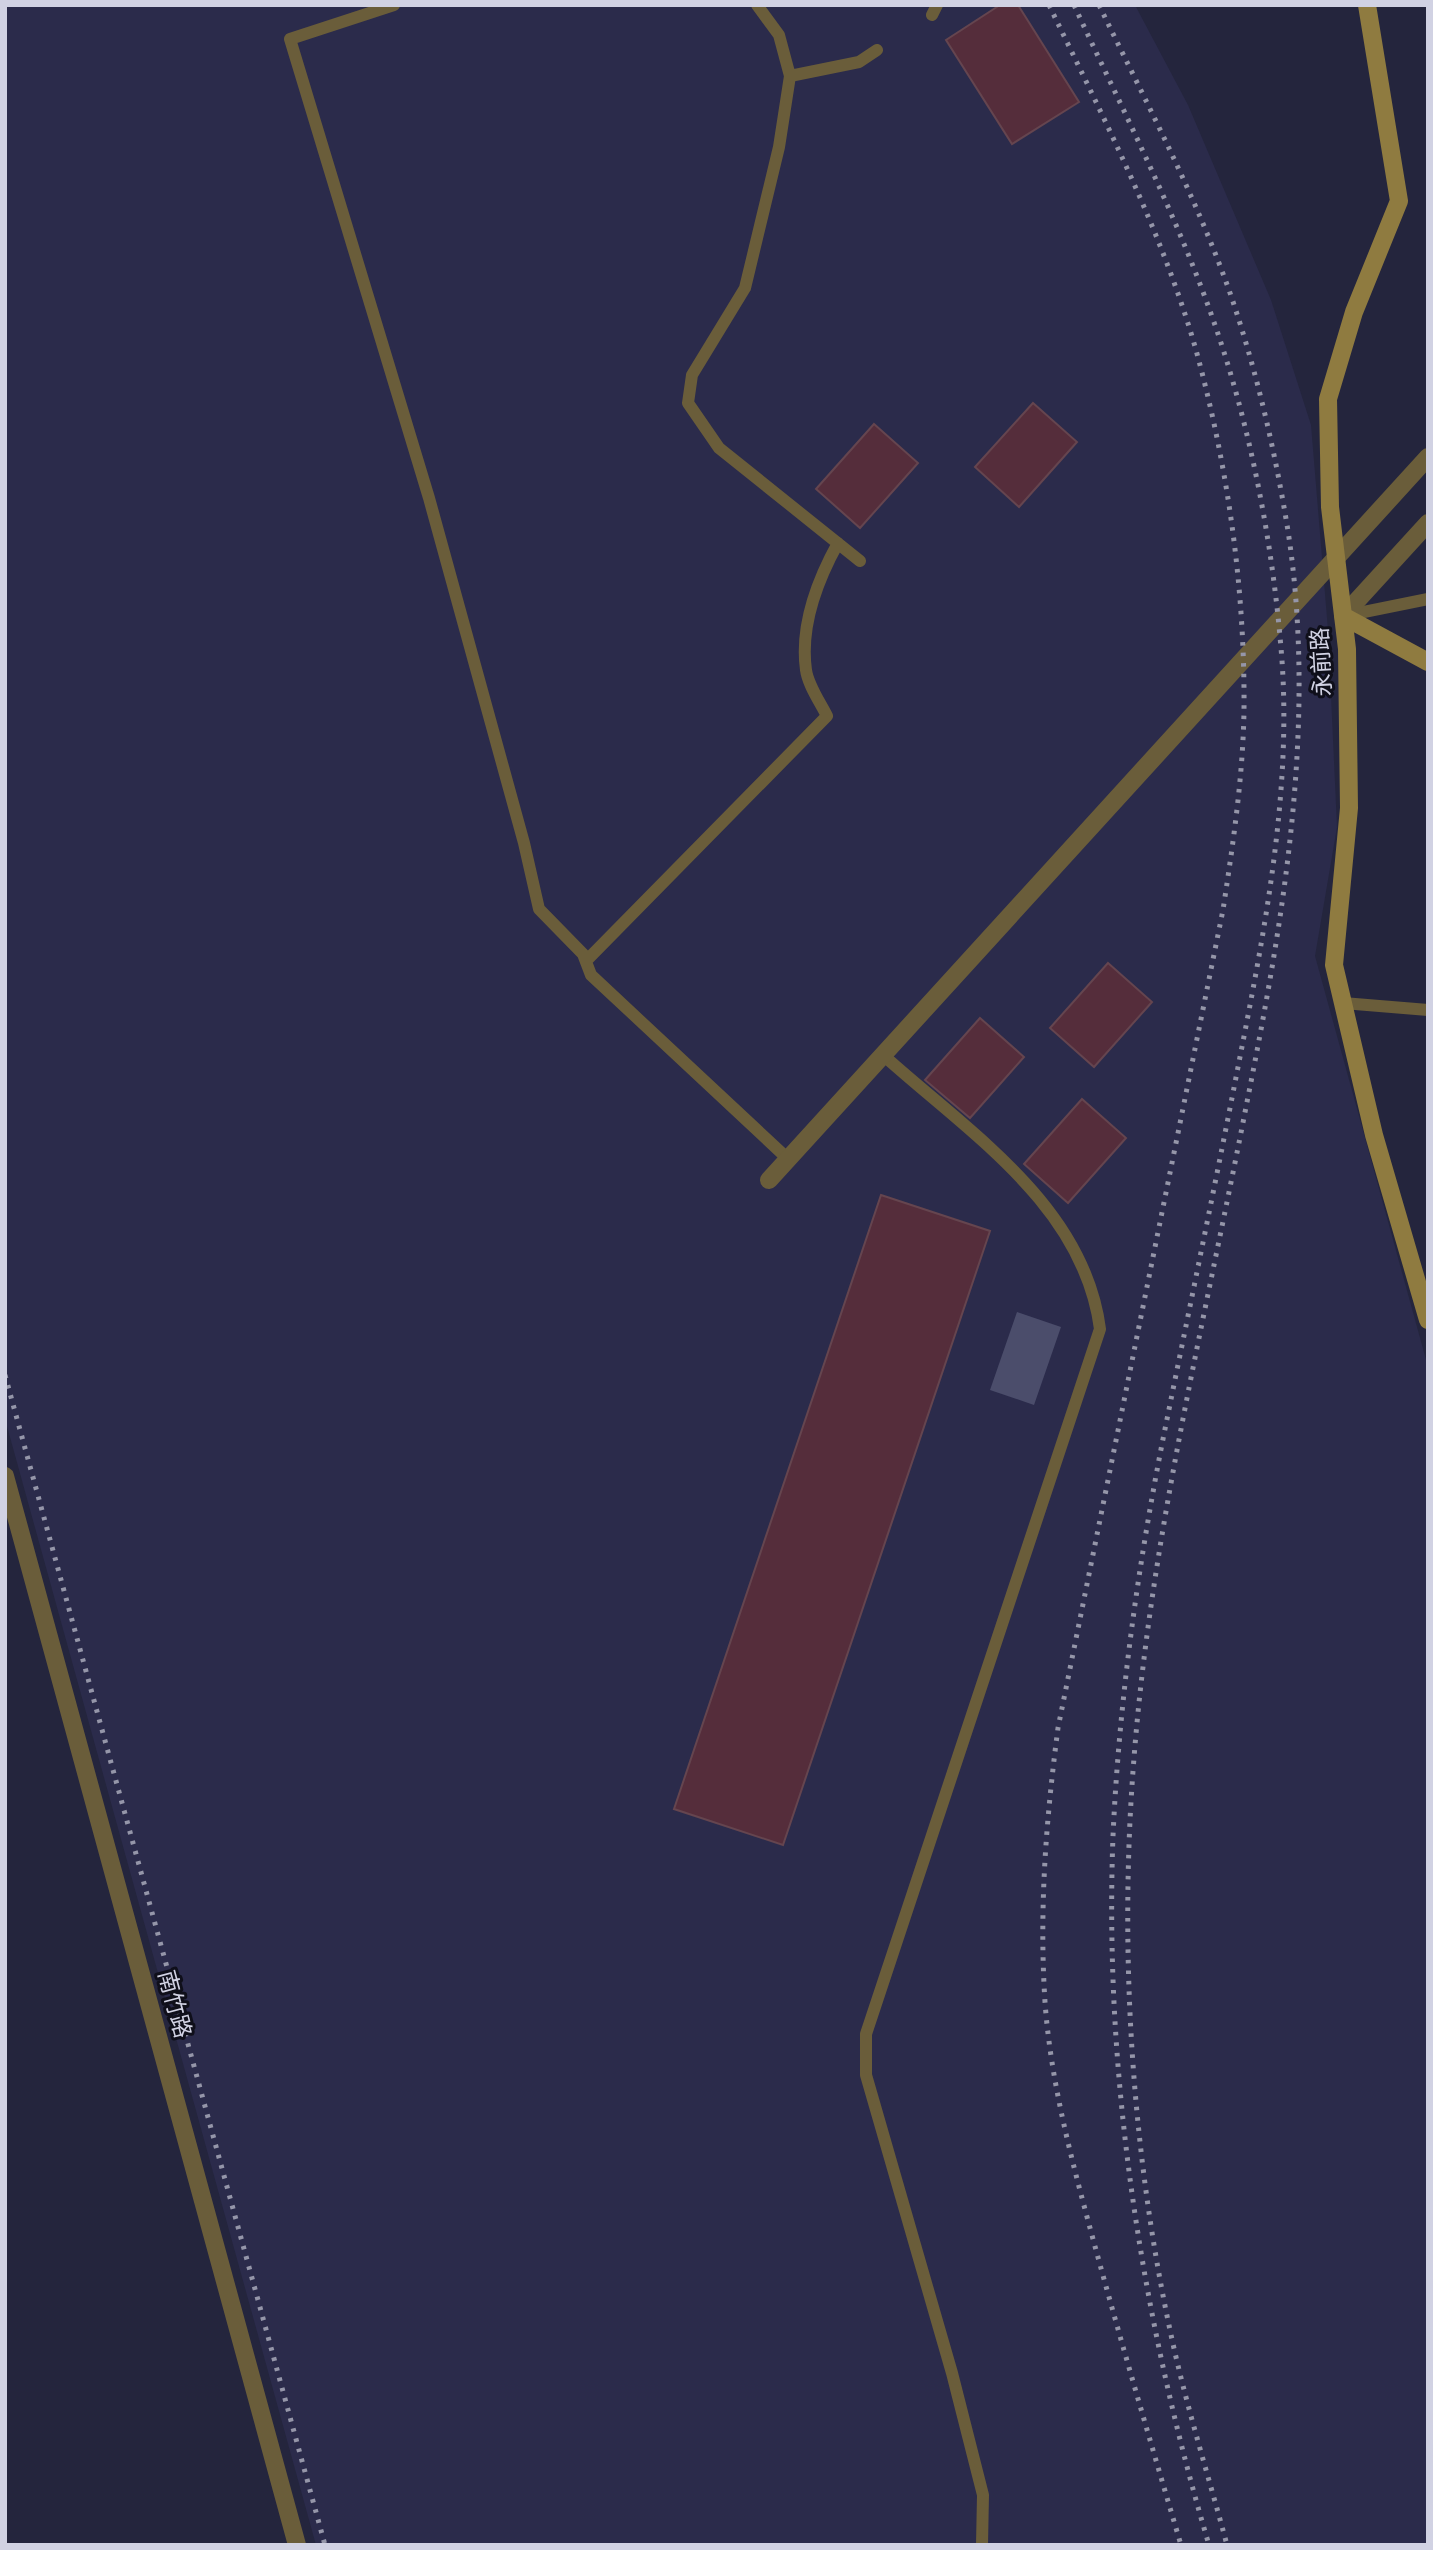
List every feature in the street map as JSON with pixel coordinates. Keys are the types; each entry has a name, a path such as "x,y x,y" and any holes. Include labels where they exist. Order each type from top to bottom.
{"street":[{"name":"永前路","path":"1367,5 1399,201 1354,312 1328,399 1330,507 1347,649 1349,808 1334,965 1374,1135 1428,1320"},
{"path":"769,1180 1428,457"},
{"path":"1428,523 1343,616 1428,662"},
{"name":"南竹路","path":"5,1476 297,2545"}],"lane":[{"path":"394,5 290,39 429,498 539,909 583,954 591,975 788,1159"},
{"path":"757,5 779,35 790,76 779,147 745,288 692,375 688,402 719,448 860,561"},
{"path":"790,76 859,62 877,50"},
{"path":"586,961 827,716 806,673 805,628 827,563 838,543"},
{"path":"1343,616 1428,599"},
{"path":"1343,1003 1428,1010"},
{"path":"882,1054 1023,1178 1072,1240 1096,1300 1100,1329 866,2034 866,2075 952,2373 983,2495 982,2545"}],"shaded area":[{"path":"5,5 1135,5 1188,105 1271,300 1311,425 1328,630 1337,827 1315,956 1428,1367 1428,2545 316,2545 5,1419"},
{"path":"1017,1312 1061,1327 1034,1405 990,1390"}],"building":[{"path":"1000,5 1018,5 1079,102 1012,144 946,40"},
{"path":"1033,403 1077,442 1019,507 975,467"},
{"path":"874,424 918,463 860,528 816,489"},
{"path":"1108,963 1152,1002 1094,1067 1050,1028"},
{"path":"980,1018 1024,1057 970,1118 925,1080"},
{"path":"1082,1099 1126,1138 1068,1203 1024,1164"},
{"path":"881,1195 990,1231 783,1845 674,1809"}],"railway":[{"path":"1049,5 1149,218 1196,350 1226,483 1238,574 1244,665 1242,760 1223,910 1058,1728 1043,1899 1045,2002 1052,2065 1064,2127 1106,2287 1181,2545"},
{"path":"1074,5 1185,246 1216,328 1240,406 1272,567 1284,700 1280,804 1267,909 1146,1533 1125,1684 1113,1836 1115,2015 1121,2105 1132,2194 1164,2372 1209,2545"},
{"path":"1099,5 1184,181 1215,253 1239,319 1264,409 1277,470 1288,531 1296,602 1298,746 1284,890 1261,1032 1166,1511 1142,1675 1130,1829 1128,1901 1132,2045 1146,2190 1176,2357 1227,2545"},
{"path":"5,1375 325,2545"}]}
